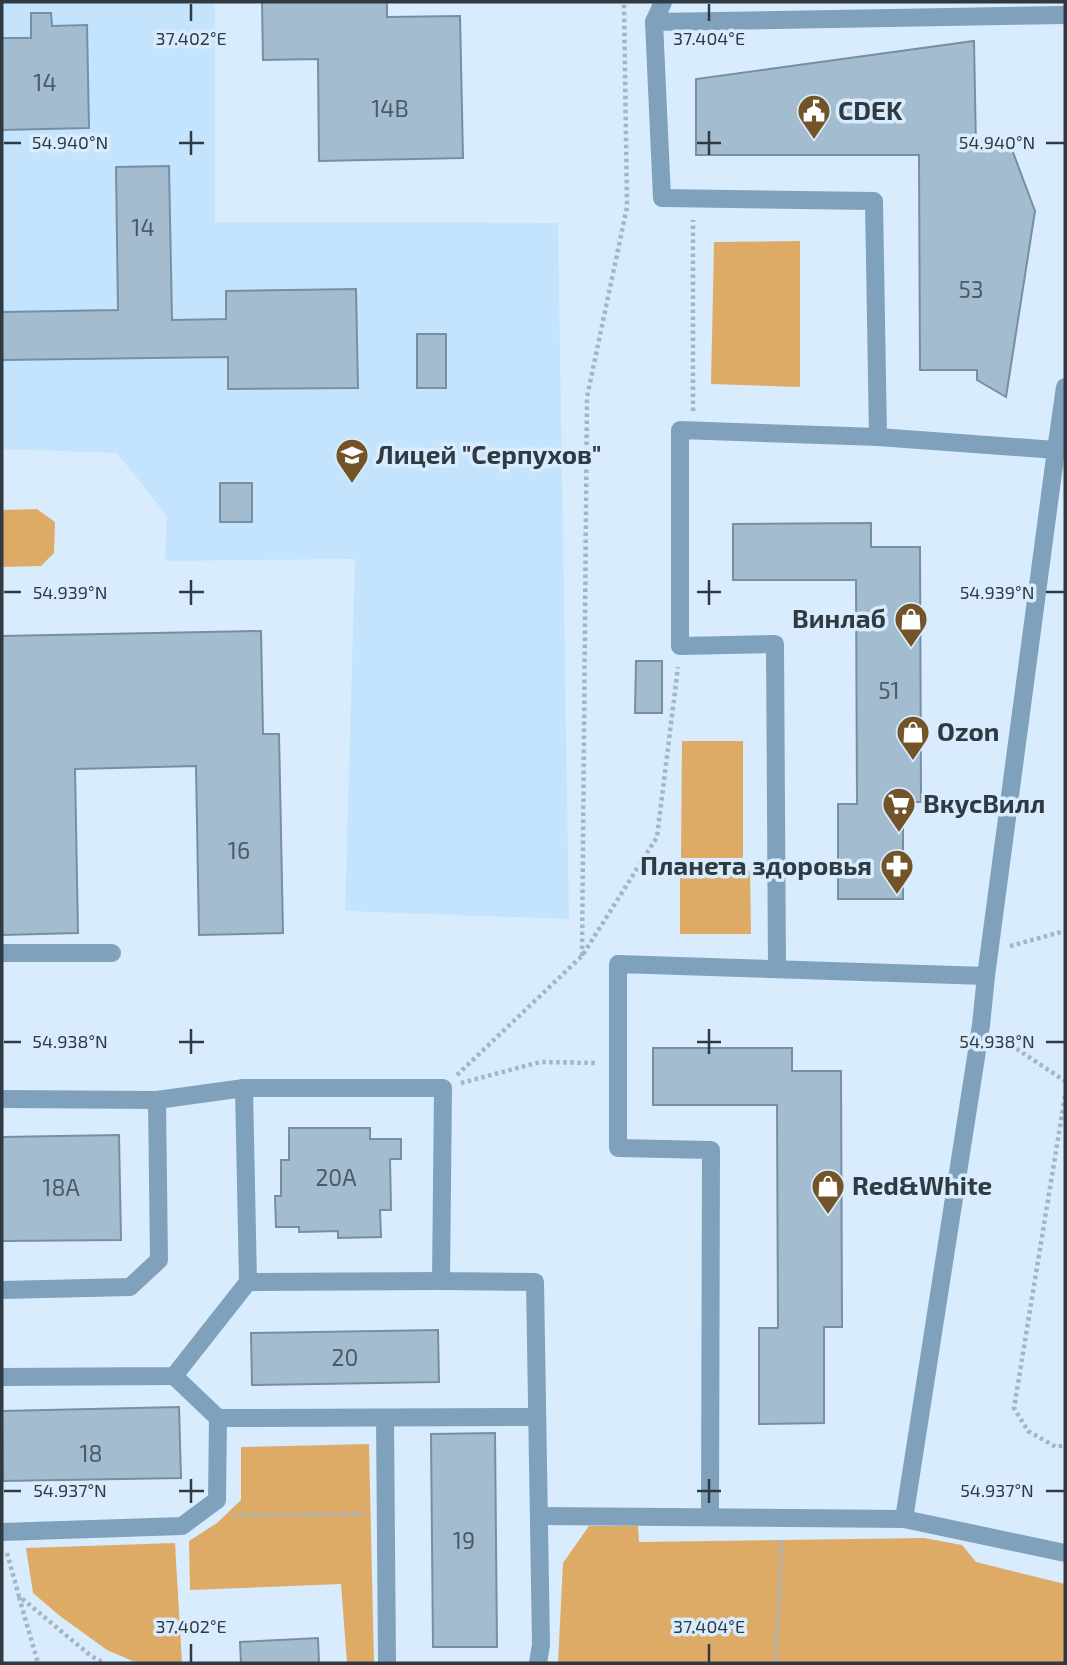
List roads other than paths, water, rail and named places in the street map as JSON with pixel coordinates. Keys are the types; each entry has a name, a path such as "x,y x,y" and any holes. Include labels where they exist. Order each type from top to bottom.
{"lane":[{"path":"663,2 654,22 662,198 874,201 878,437"},
{"path":"654,22 1065,15"},
{"path":"904,1519 981,1025 988,951 1065,387"},
{"path":"777,969 775,644 680,646 680,430 878,437 1056,450"},
{"path":"2,953 112,953"},
{"path":"710,1517 711,1150 618,1148 618,964 986,976"},
{"path":"174,1376 248,1282 244,1088"},
{"path":"2,1099 157,1100 244,1088 443,1088 441,1281"},
{"path":"2,1290 130,1287 159,1260 157,1100"},
{"path":"248,1282 535,1282 541,1645 538,1663"},
{"path":"2,1377 174,1376 218,1418 537,1417"},
{"path":"4,1539 182,1526 217,1500 218,1418"},
{"path":"385,1418 387,1663"},
{"path":"539,1516 904,1519 1065,1553"}],"place":[{"name":"CDEK","path":"814,141"},
{"name":"Лицей \"Серпухов\"","path":"352,485"},
{"name":"Винлаб","path":"911,649"},
{"name":"Ozon","path":"913,762"},
{"name":"ВкусВилл","path":"899,834"},
{"name":"Планета здоровья","path":"897,896"},
{"name":"Red&White","path":"828,1216"}]}
